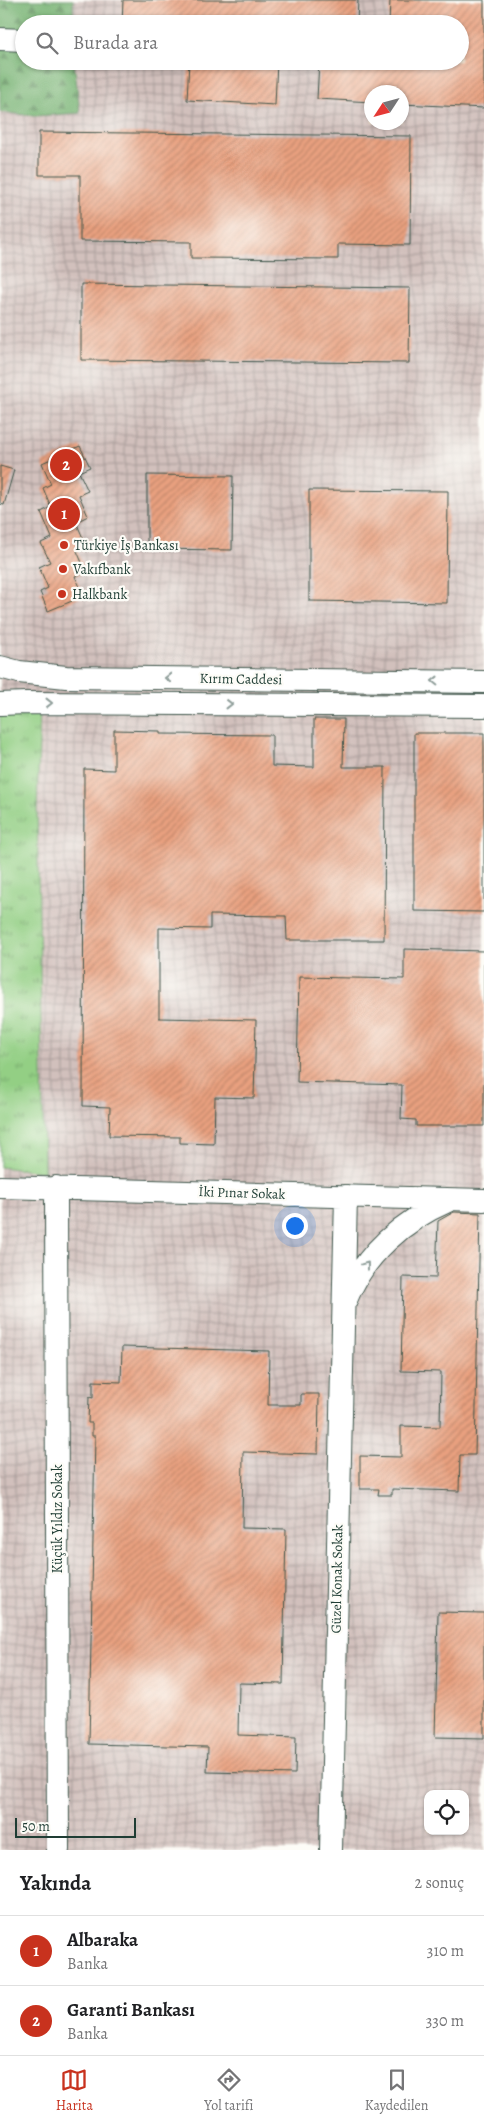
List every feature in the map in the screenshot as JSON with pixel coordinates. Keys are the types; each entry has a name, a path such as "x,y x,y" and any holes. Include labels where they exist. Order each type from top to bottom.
{"street":[{"path":"0,39 15,40"},
{"name":"Kırım Caddesi","path":"0,667 19,672 66,677 484,682"},
{"name":"Kırım Caddesi","path":"0,704 484,706"},
{"name":"İki Pınar Sokak","path":"0,1187 56,1187 484,1200"},
{"name":"Küçük Yıldız Sokak","path":"56,1187 58,1850"},
{"name":"Güzel Konak Sokak","path":"331,1850 346,1196"},
{"name":"Güzel Konak Sokak","path":"343,1308 356,1279 386,1243 414,1218 452,1199"}],"shaded area":[{"path":"0,0 484,0 484,1850 0,1850"}],"green space":[{"path":"0,0 73,0 73,15 15,15 15,70 75,70 80,113 35,116 0,112"},
{"path":"40,706 37,812 44,1172 0,1167 0,714"}],"building":[{"path":"123,0 358,0 357,15 122,15"},
{"path":"390,0 484,0 484,108 409,104 409,85 364,85 364,102 317,99 319,70 469,70 469,15 389,15"},
{"path":"189,70 277,70 275,105 187,100"},
{"path":"39,132 411,136 410,245 338,244 338,259 191,258 191,242 80,241 80,175 39,175"},
{"path":"81,284 410,288 409,363 81,360"},
{"path":"80,446 90,467 79,472 88,491 79,495 88,516 76,522 87,547 77,551 86,572 75,576 84,596 48,611 40,592 48,588 39,567 50,562 41,543 52,538 41,512 51,507 43,488 51,484 42,463"},
{"path":"0,466 14,470 4,505 0,504"},
{"path":"147,475 233,476 232,550 147,549"},
{"path":"309,490 448,491 447,603 309,601"},
{"path":"314,719 344,719 343,767 385,767 384,940 287,940 286,916 210,915 210,929 159,928 159,1018 256,1020 254,1098 215,1097 214,1144 180,1143 180,1137 109,1136 110,1107 83,1106 84,769 114,770 114,730 160,731 160,734 272,735 272,766 314,767"},
{"path":"414,733 484,733 484,912 414,911"},
{"path":"404,949 484,951 484,1126 416,1126 416,1120 401,1119 402,1085 297,1082 299,977 404,979"},
{"path":"454,1212 480,1213 475,1455 460,1455 459,1491 392,1489 392,1495 378,1495 379,1489 360,1489 360,1456 401,1457 401,1426 440,1427 441,1372 401,1371 403,1277 436,1278 438,1221"},
{"path":"122,1347 269,1351 268,1405 301,1405 301,1394 319,1394 318,1454 243,1452 242,1528 286,1529 283,1684 239,1683 238,1735 296,1737 295,1774 207,1772 208,1747 89,1744 95,1436 92,1436 92,1423 88,1423 89,1397 93,1398 93,1381 121,1382"},
{"path":"438,1612 484,1613 484,1738 435,1737"}],"place":[{"name":"Garanti Bankası","path":"66,465"},
{"name":"Albaraka","path":"64,514"},
{"name":"Türkiye İş Bankası","path":"64,545"},
{"name":"Vakıfbank","path":"63,569"},
{"name":"Halkbank","path":"62,594"}]}
